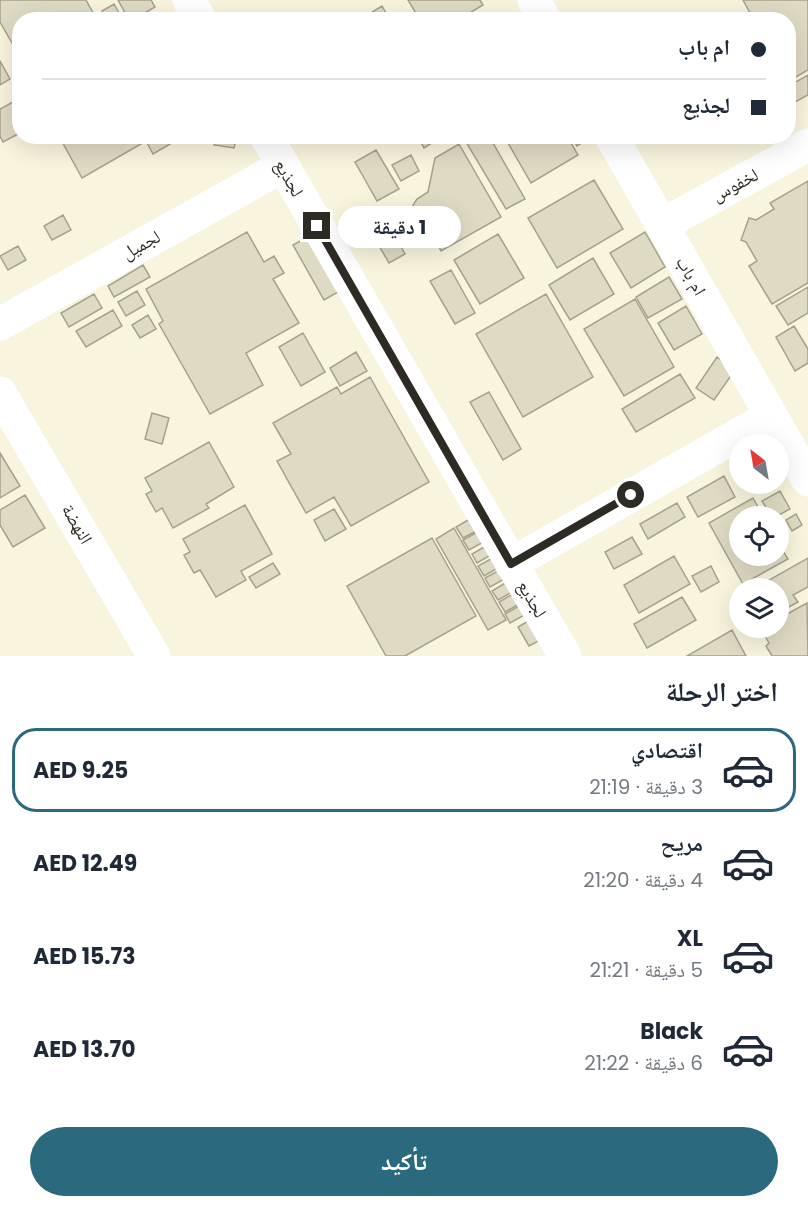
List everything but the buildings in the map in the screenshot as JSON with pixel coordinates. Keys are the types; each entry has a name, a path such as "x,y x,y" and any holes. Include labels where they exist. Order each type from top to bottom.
{"street":[{"name":"لجذيع","path":"270,144 565,656"},
{"name":"ام باب","path":"616,144 808,480"},
{"name":"لخفوس","path":"662,225 808,146"},
{"name":"لجميل","path":"0,324 282,166"},
{"name":"النهضة","path":"0,393 145,653"},
{"path":"511,564 771,416"}],"route":[{"path":"317,226 511,564 631,495"}]}
